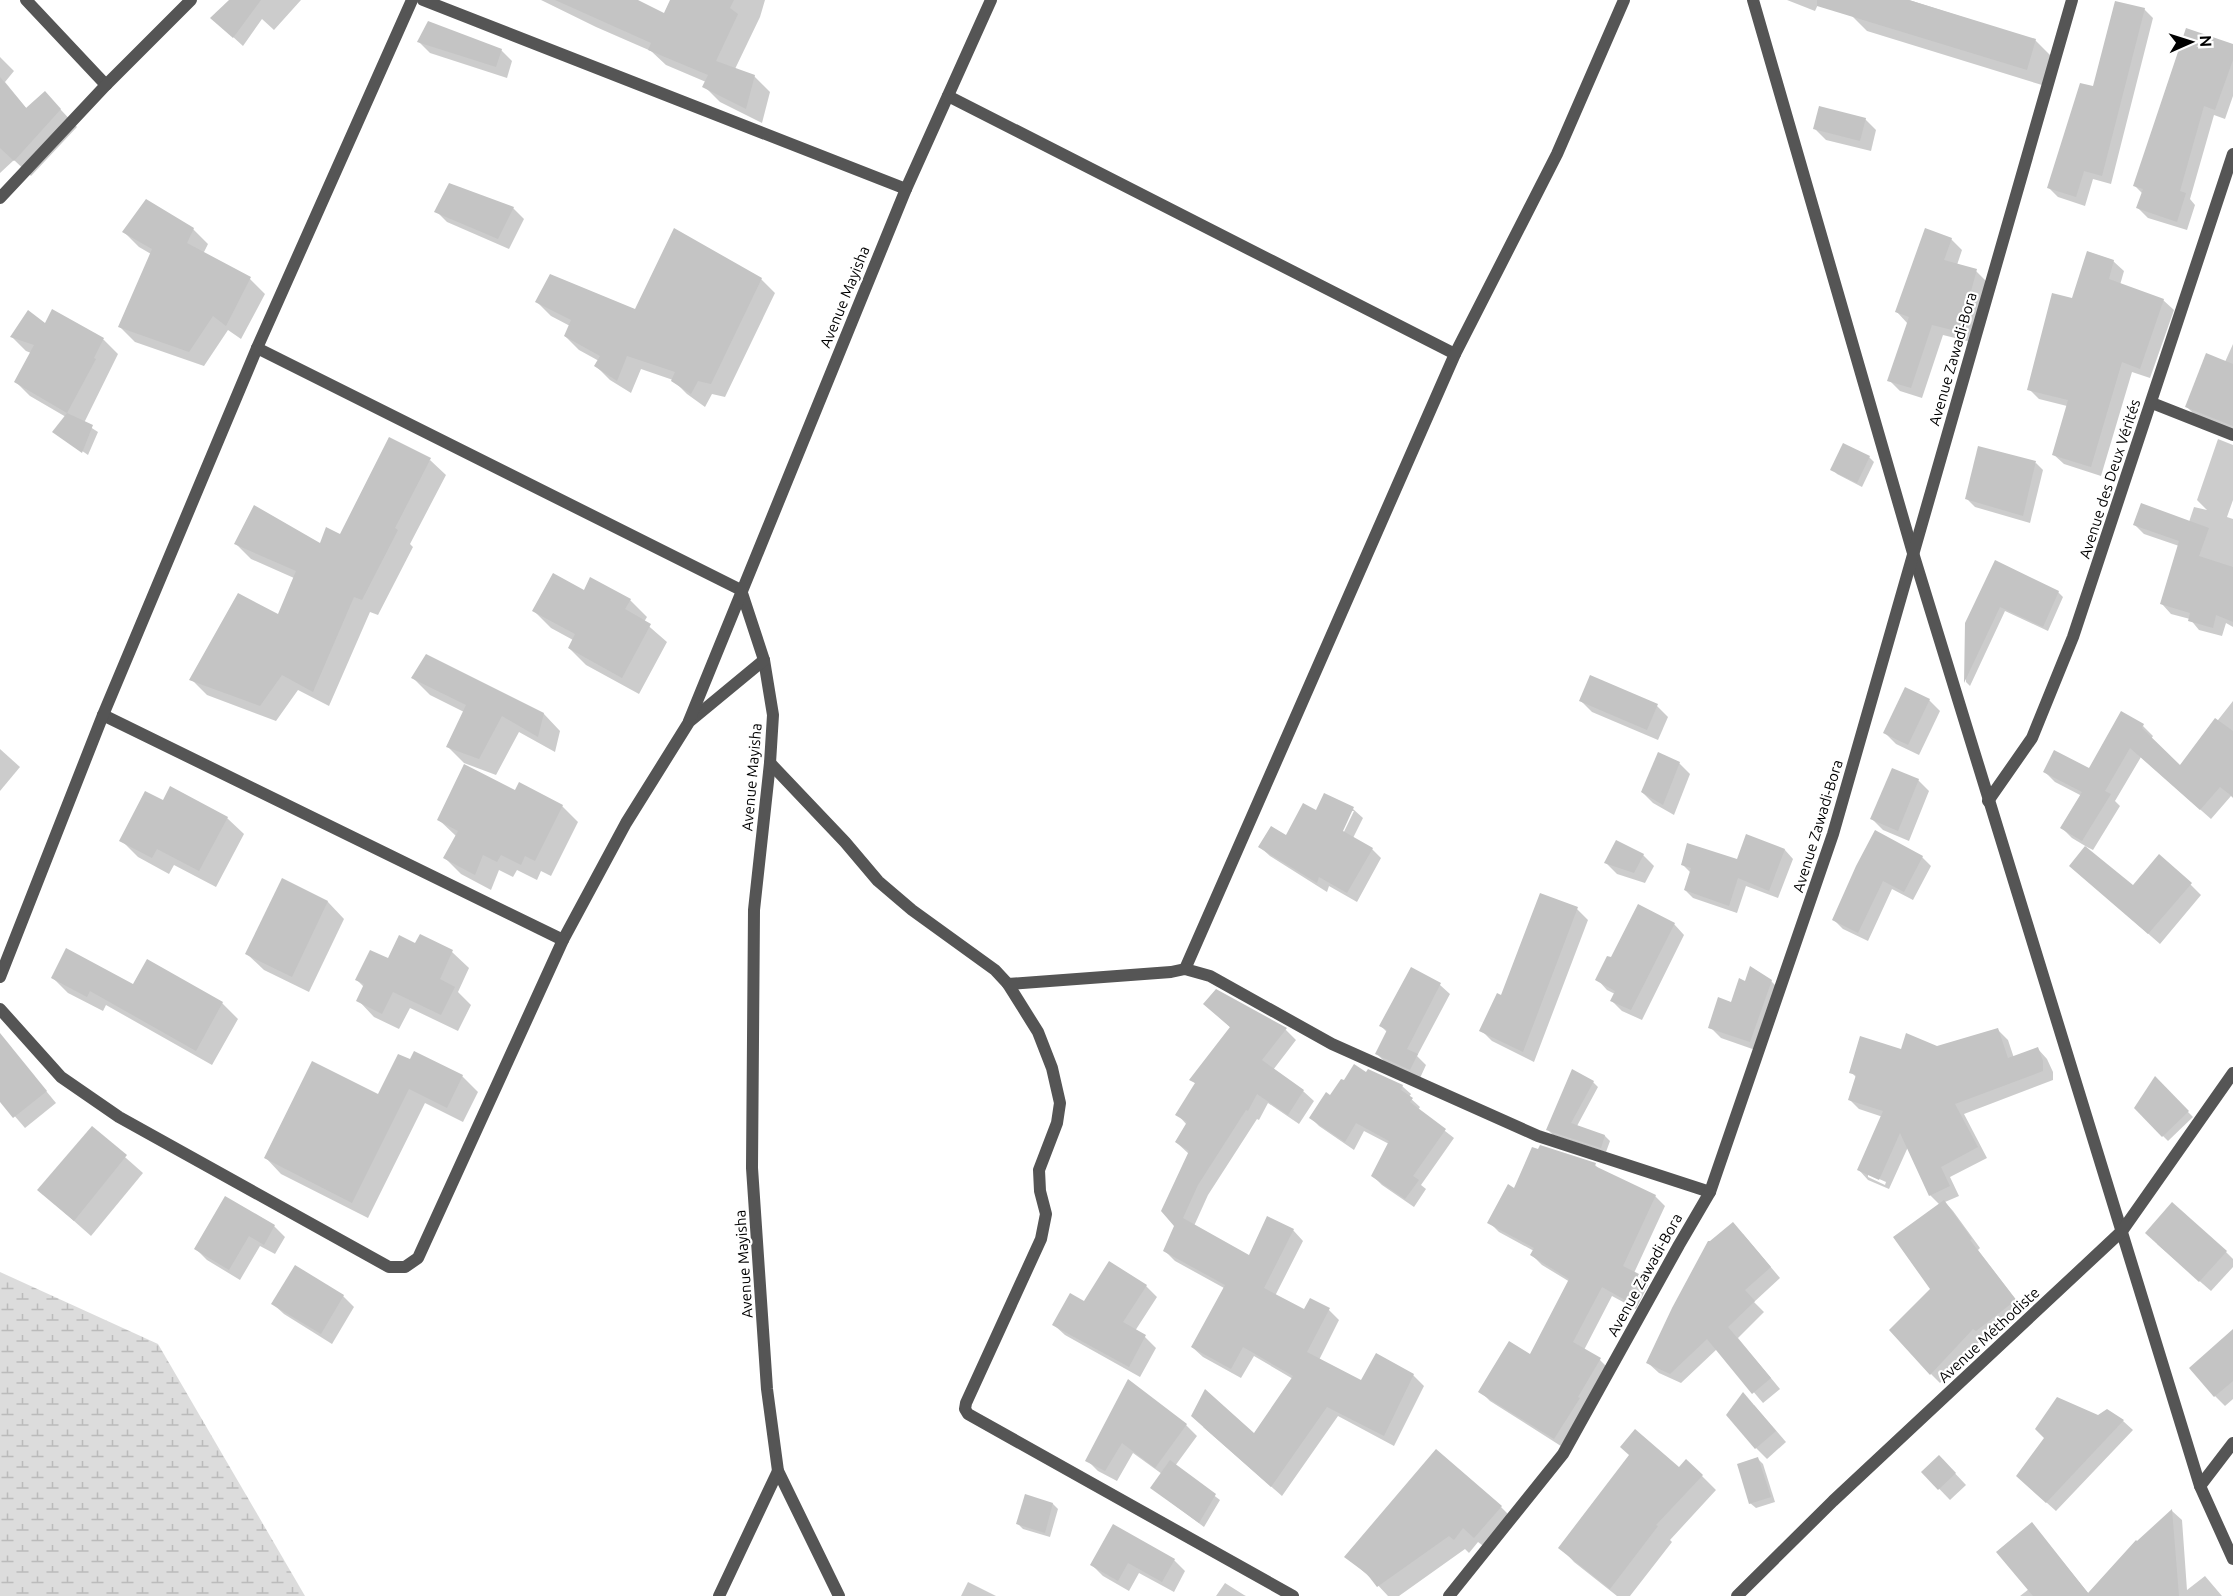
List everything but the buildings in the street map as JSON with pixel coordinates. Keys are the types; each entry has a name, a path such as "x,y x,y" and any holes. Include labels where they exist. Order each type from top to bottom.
{"street":[{"path":"26,0 106,85"},
{"path":"0,198 106,85 191,0"},
{"path":"0,977 103,715 257,348 412,0"},
{"path":"423,0 906,189"},
{"name":"Avenue Mayisha","path":"838,1596 778,1471 767,1389 752,1168 754,910 773,715 764,660 741,590 906,189 991,0"},
{"path":"1185,969 1455,354 1557,154 1624,0"},
{"path":"1753,0 1913,553 1988,801 2200,1486 2233,1559"},
{"name":"Avenue Zawadi-Bora","path":"1449,1596 1563,1454 1678,1245 1710,1192 1833,834 2072,0"},
{"path":"948,96 1455,354"},
{"name":"Avenue des Deux Vérités","path":"1988,801 2032,738 2073,637 2232,161"},
{"path":"0,1009 61,1077 119,1117 389,1267 405,1267 418,1258 563,940 626,823 689,722 741,590 257,348"},
{"path":"2152,403 2233,435"},
{"path":"689,722 764,660"},
{"path":"103,715 563,940"},
{"path":"770,764 846,842 878,881 912,910 995,970 1008,984 1038,1032 1057,1086 1060,1103 1057,1123 1038,1170 1046,1214 1041,1239 965,1409 971,1417 1293,1596"},
{"path":"1008,984 1171,972 1185,969 1210,976 1332,1044 1538,1136 1710,1192"},
{"name":"Avenue Méthodiste","path":"1737,1596 1833,1501 2122,1231 2233,1072"},
{"path":"2200,1486 2233,1443"},
{"path":"719,1596 778,1471"}],"green space":[{"path":"0,1272 158,1344 305,1596 0,1596"}]}
